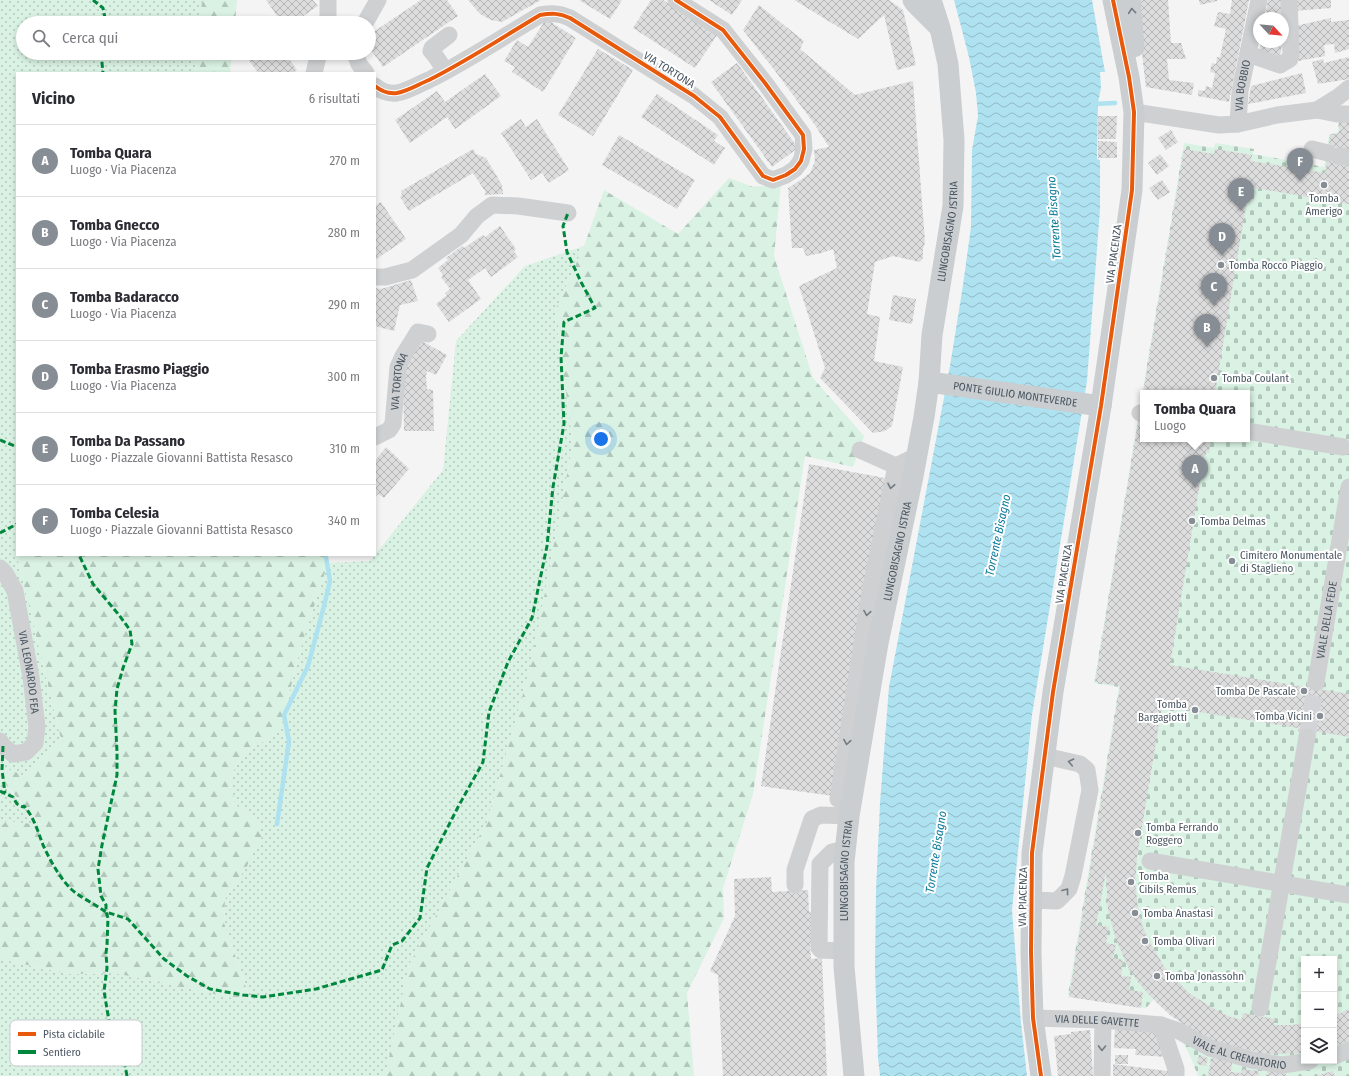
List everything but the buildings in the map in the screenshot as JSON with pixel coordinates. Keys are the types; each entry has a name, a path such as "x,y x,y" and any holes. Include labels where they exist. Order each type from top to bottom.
{"main road":[{"name":"LUNGOBISAGNO ISTRIA","path":"854,1076 843,951 845,849 849,811 879,594 907,467 936,383 932,335 953,206 954,140 948,64 940,28 940,0"},
{"path":"1113,0 1129,77"},
{"path":"1129,77 1134,47 1130,0"},
{"path":"917,1 940,28"},
{"name":"VIA PIACENZA","path":"1041,1076 1033,1018 1032,853 1053,692 1132,190 1134,112 1129,77"},
{"path":"907,467 916,402 932,335"},
{"name":"PONTE GIULIO MONTEVERDE","path":"936,383 1099,406"}],"street":[{"path":"328,0 328,16"},
{"path":"368,16 378,0"},
{"name":"VIA TORTONA","path":"376,87 379,90 390,93 398,93 446,71 540,15 552,13 559,14 570,18 694,96 720,117 763,176 772,180 786,176 795,169 801,160 804,149 803,135 765,83 723,30 676,0"},
{"name":"VIA BOBBIO","path":"1238,124 1240,91 1259,0"},
{"path":"1248,54 1280,65 1290,59 1289,0"},
{"path":"446,71 431,51 432,48 449,35"},
{"path":"314,72 317,60"},
{"path":"358,60 365,72"},
{"path":"1317,110 1349,88"},
{"path":"1134,112 1219,125 1238,124 1277,115 1317,110 1337,114 1349,114"},
{"path":"1312,149 1339,155"},
{"path":"376,277 385,277 412,270 461,236 477,216 492,205 518,206 568,213"},
{"name":"VIA TORTONA","path":"376,436 389,430 393,424 398,367 403,356 418,332 428,334"},
{"path":"1250,432 1347,448"},
{"path":"860,450 907,467"},
{"name":"VIALE DELLA FEDE","path":"1316,682 1349,487"},
{"name":"VIA LEONARDO FEA","path":"0,568 5,573 15,591 32,678 37,727 35,743 26,752 14,754 2,744"},
{"path":"1260,1008 1307,737"},
{"path":"1032,900 1056,901 1069,889 1073,876 1090,790 1087,770 1080,764 1045,756"},
{"path":"795,885 795,870 812,818 821,815 849,811"},
{"path":"1150,861 1349,895"},
{"name":"VIA DELLE GAVETTE","path":"1033,1018 1103,1020 1167,1026"},
{"path":"1102,1076 1103,1020"},
{"path":"1167,1026 1176,1069 1176,1076"},
{"name":"VIALE AL CREMATORIO","path":"1167,1026 1210,1048 1252,1060 1282,1065 1301,1062"},
{"path":"1337,1055 1349,1050"}],"green space":[{"path":"0,0 202,0 201,16 16,16 16,60 196,60 195,72 16,72 16,556 20,556 18,560 61,739 25,777 0,766"},
{"path":"202,0 237,0 236,16 201,16"},
{"path":"196,60 231,60 230,72 195,72"},
{"name":"Cimitero Monumentale di Staglieno","path":"1349,118 1349,1076 1198,1076 1191,1058 1178,1033 1184,1022 1155,998 1146,1008 1068,995 1119,687 1094,683 1140,407 1140,442 1250,442 1250,390 1143,390 1184,143 1214,148 1215,143 1254,149 1253,154 1324,167 1329,135 1338,132 1339,121"},
{"path":"729,178 753,187 781,184 774,256 813,378 864,436 853,467 805,456 753,794 723,888 724,918 687,993 694,1076 385,1076 409,965 487,822 532,662 573,443 555,311 584,246 604,190 678,234"},
{"path":"584,246 555,311 573,443 532,662 487,822 409,965 385,1076 0,1076 0,959 69,974 115,973 251,1001 224,923 225,899 247,866 258,819 235,805 230,777 243,754 280,731 300,650 328,563 370,561 374,556 376,556 376,554 443,470 456,341 525,266"},
{"path":"20,556 327,556 328,563 300,650 280,731 243,754 230,777 235,805 258,819 262,836 247,866 225,899 224,923 251,1002 115,973 69,974 0,959 0,827 7,821 41,825 0,778 0,766 25,776 61,739 18,560"},
{"path":"0,779 41,826 7,821 0,827"}],"water":[{"name":"Torrente Bisagno","path":"954,0 1092,0 1105,72 1100,72 1101,88 1098,103 1097,159 1100,160 1100,209 1087,381 1032,715 1012,910 1021,1023 1027,1076 880,1076 875,967 876,890 880,803 889,687 950,366 971,227 972,150 978,116 976,93 969,57"}],"waterway":[{"path":"1093,104 1115,103"},
{"path":"277,824 289,741 284,715 308,666 324,606 330,581 326,557"}],"tunnel":[{"path":"1307,737 1316,682"}],"marked path":[{"path":"93,0 103,8 105,16"},
{"path":"102,60 103,72"},
{"path":"109,1020 104,991 107,968 106,953 108,918 106,912 128,919 164,959 187,976 210,989 263,997 316,989 382,970 392,945 402,941 420,918 427,868 483,762 489,712 508,662 532,618 547,546 553,487 564,424 561,357 564,322 595,308 567,252 563,226 568,213"},
{"path":"0,440 16,447"},
{"path":"0,533 16,525"},
{"path":"0,791 13,797 17,804 23,807 24,806 27,810 49,857 59,874 71,889 106,912 106,905 101,896 98,869 117,775 115,711 117,689 132,644 130,630 93,584 79,556"},
{"path":"3,746 2,770 5,793"},
{"path":"125,1066 127,1076"}],"cycle path":[{"path":"376,87 388,93 405,91 457,65 540,15 559,14 570,18 694,96 720,117 763,176 773,180 786,175 795,169 801,161 804,149 803,135 765,83 723,30 676,0"},
{"path":"1041,1076 1033,1018 1031,952 1032,853 1053,692 1101,406 1132,190 1134,112 1129,77 1113,0"}],"place":[{"name":"Tomba Celesia","path":"1300,181"},
{"name":"Tomba Amerigo","path":"1324,185"},
{"name":"Tomba Da Passano","path":"1241,211"},
{"name":"Tomba Erasmo Piaggio","path":"1222,256"},
{"name":"Tomba Rocco Piaggio","path":"1221,265"},
{"name":"Tomba Badaracco","path":"1214,306"},
{"name":"Tomba Gnecco","path":"1207,347"},
{"name":"Tomba Coulant","path":"1214,378"},
{"name":"Tomba Quara","path":"1195,488"},
{"name":"Tomba Delmas","path":"1192,521"},
{"name":"Cimitero Monumentale di Staglieno","path":"1232,561"},
{"name":"Tomba De Pascale","path":"1304,691"},
{"name":"Tomba Bargagiotti","path":"1195,710"},
{"name":"Tomba Vicini","path":"1320,716"},
{"name":"Tomba Ferrando Roggero","path":"1138,833"},
{"name":"Tomba Cibils Remus","path":"1131,882"},
{"name":"Tomba Anastasi","path":"1135,913"},
{"name":"Tomba Olivari","path":"1145,941"},
{"name":"Tomba Jonassohn","path":"1157,976"}]}
